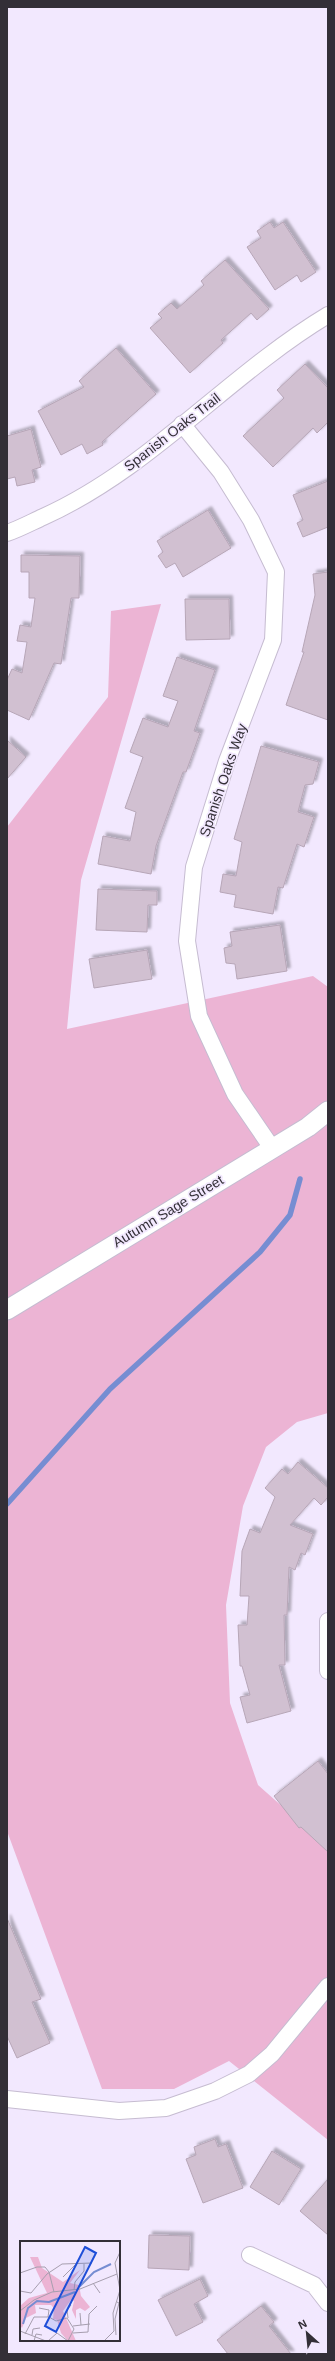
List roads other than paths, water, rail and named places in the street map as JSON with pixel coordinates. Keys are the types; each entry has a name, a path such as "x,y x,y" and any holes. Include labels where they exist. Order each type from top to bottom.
{"street":[{"name":"Spanish Oaks Trail","path":"7,532 69,505 128,468 293,336 328,315"},
{"name":"Spanish Oaks Way","path":"182,424 221,472 251,520 276,572 273,640 228,761 194,867 187,941 199,1016 235,1094 272,1148"},
{"name":"Autumn Sage Street","path":"7,1310 272,1148 328,1111"},
{"path":"328,1621 328,1671"},
{"path":"7,2099 119,2111 166,2108 215,2091 249,2074 272,2054 328,1986"},
{"path":"250,2255 314,2285 328,2303"}],"waterway":[{"path":"7,1504 110,1389 260,1252 290,1215 300,1179"}]}
